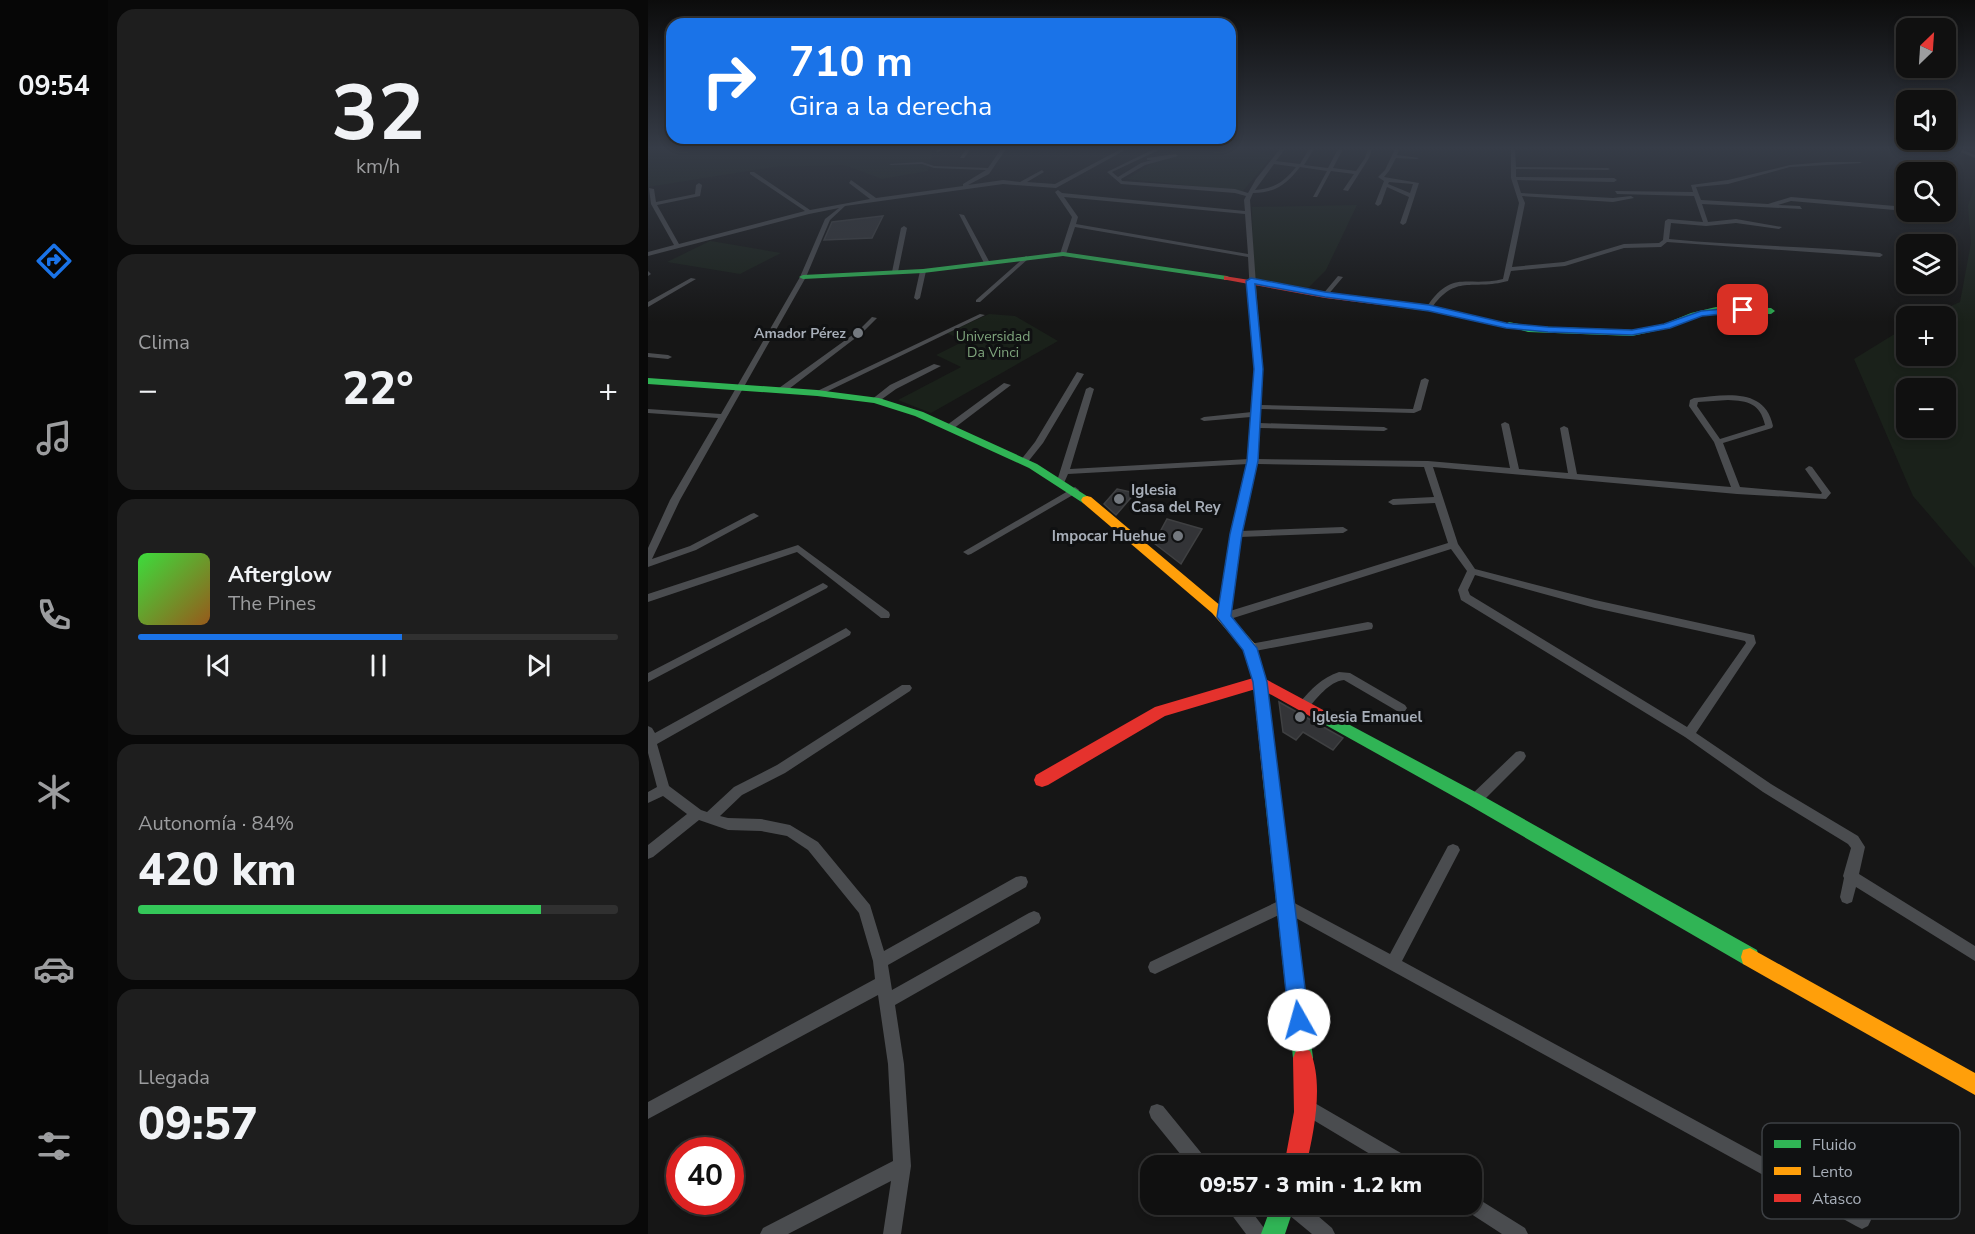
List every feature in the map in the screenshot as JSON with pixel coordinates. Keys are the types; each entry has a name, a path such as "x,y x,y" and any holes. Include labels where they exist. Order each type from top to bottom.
{"street":[{"path":"655,207 678,247"},
{"path":"801,207 809,212"},
{"path":"648,254 835,207"},
{"path":"648,558 675,500 803,277 828,219 845,207"},
{"path":"1063,254 1075,217 1068,207"},
{"path":"1188,207 1249,213"},
{"path":"1224,617 1236,534 1253,461 1258,369 1251,281 1249,207"},
{"path":"1403,223 1408,207"},
{"path":"1429,308 1437,292 1445,288 1464,283 1503,282 1509,269 1521,207"},
{"path":"1701,207 1706,224"},
{"path":"1777,207 1800,208"},
{"path":"1878,207 1896,208"},
{"path":"961,214 987,263"},
{"path":"1509,269 1565,264 1624,246 1661,245 1666,240 1668,221 1706,224 1736,221 1779,227"},
{"path":"1073,225 1250,256"},
{"path":"895,272 904,228"},
{"path":"1666,240 1721,246 1880,255"},
{"path":"803,277 923,271 1063,254 1251,281 1325,295 1429,308 1528,328 1632,333 1666,326 1694,315 1716,310 1771,310"},
{"path":"978,301 1026,258"},
{"path":"917,298 923,271"},
{"path":"1325,295 1340,277"},
{"path":"648,305 693,279"},
{"path":"817,393 982,315"},
{"path":"782,390 860,332 874,318"},
{"path":"648,355 668,357"},
{"path":"875,400 893,387 937,366"},
{"path":"1024,461 1039,443 1080,374"},
{"path":"1204,419 1256,410 1414,411 1417,410 1425,380"},
{"path":"648,381 782,390 875,400 919,414 1063,476 1253,461 1428,464 1737,491 1823,496 1827,493 1809,469"},
{"path":"950,427 1007,386"},
{"path":"1063,476 1090,389"},
{"path":"1718,441 1769,426 1760,405 1742,398 1694,400 1693,406 1718,441 1737,491"},
{"path":"648,411 722,416"},
{"path":"1505,424 1515,471"},
{"path":"1254,425 1384,429"},
{"path":"1564,428 1573,476"},
{"path":"1428,464 1453,545 1472,572 1595,604 1750,638 1751,642 1744,655 1689,734"},
{"path":"1063,476 1075,490 1224,617 1250,648 1260,682 1307,1088 1305,1125 1298,1155"},
{"path":"968,552 1075,490"},
{"path":"1393,502 1440,500"},
{"path":"648,564 693,548 754,516"},
{"path":"1236,534 1343,530"},
{"path":"1224,617 1453,545"},
{"path":"648,598 798,548 885,615"},
{"path":"1472,572 1463,590 1466,597 1689,734 1767,788 1853,840 1858,847 1847,897"},
{"path":"648,678 823,586"},
{"path":"1250,648 1368,626"},
{"path":"846,632 649,739 664,789 703,816 728,824 760,825 790,831 813,846 865,910 880,961 896,1064 902,1166 892,1234"},
{"path":"1303,706 1329,680 1336,676 1346,676 1401,708"},
{"path":"1042,780 1160,711 1260,682 1475,800 1975,1085"},
{"path":"648,853 738,791 781,769 906,688"},
{"path":"1475,800 1520,756"},
{"path":"648,798 664,789"},
{"path":"1393,964 1453,850"},
{"path":"1850,876 1975,954"},
{"path":"880,961 1021,882"},
{"path":"1285,905 1762,1165"},
{"path":"1155,968 1285,905"},
{"path":"887,1001 1034,918"},
{"path":"648,1111 884,983"},
{"path":"1306,1106 1388,1155"},
{"path":"1157,1112 1192,1155"},
{"path":"769,1234 902,1166"},
{"path":"1482,1211 1519,1234"},
{"path":"1243,1215 1258,1234"},
{"path":"1273,1234 1280,1215"},
{"path":"1303,1215 1326,1234"}],"green space":[{"path":"1252,207 1356,207 1326,270 1307,289 1253,278"},
{"path":"1968,207 1975,207 1975,568 1913,496 1854,359 1896,333 1896,366 1956,366 1956,306 1951,306 1960,302 1971,243"},
{"path":"710,241 781,253 740,274 667,262"},
{"name":"Universidad Da Vinci","path":"989,314 1015,316 1058,341 931,413 898,400 961,367 936,355 964,341 947,333"}],"building":[{"path":"883,216 872,238 824,240 832,222"},
{"name":"Iglesia Casa del Rey","path":"1117,489 1135,493 1116,515 1104,504"},
{"name":"Impocar Huehue","path":"1167,519 1202,529 1181,564 1154,543"},
{"name":"Iglesia Emanuel","path":"1279,702 1343,738 1333,750 1303,732 1296,740 1283,732"}],"traffic: fast":[{"path":"803,277 923,271 1063,254 1227,278"},
{"path":"1509,325 1528,329 1632,333 1666,326 1694,315 1716,310 1771,311"},
{"path":"648,381 817,393 875,400 919,414 1033,466 1087,500"},
{"path":"1320,715 1475,800 1750,957"},
{"path":"1271,781 1303,1058"},
{"path":"1273,1234 1280,1215"}],"traffic: slow":[{"path":"1087,500 1217,610 1250,648 1260,682 1271,781"},
{"path":"1750,957 1975,1085"}],"traffic: jam":[{"path":"1227,278 1325,295 1429,308 1509,325"},
{"path":"1042,780 1160,711 1260,682 1320,715"},
{"path":"1297,1155 1305,1112 1303,1058"}],"place":[{"name":"Amador Pérez","path":"858,333"},
{"name":"Iglesia Casa del Rey","path":"1119,499"},
{"name":"Impocar Huehue","path":"1178,536"},
{"name":"Iglesia Emanuel","path":"1300,717"}],"route":[{"path":"1299,1020 1260,682 1250,648 1224,617 1236,534 1253,461 1258,369 1251,281 1325,295 1429,308 1506,325 1548,330 1632,333 1666,326 1701,313 1716,310 1743,310"}]}
